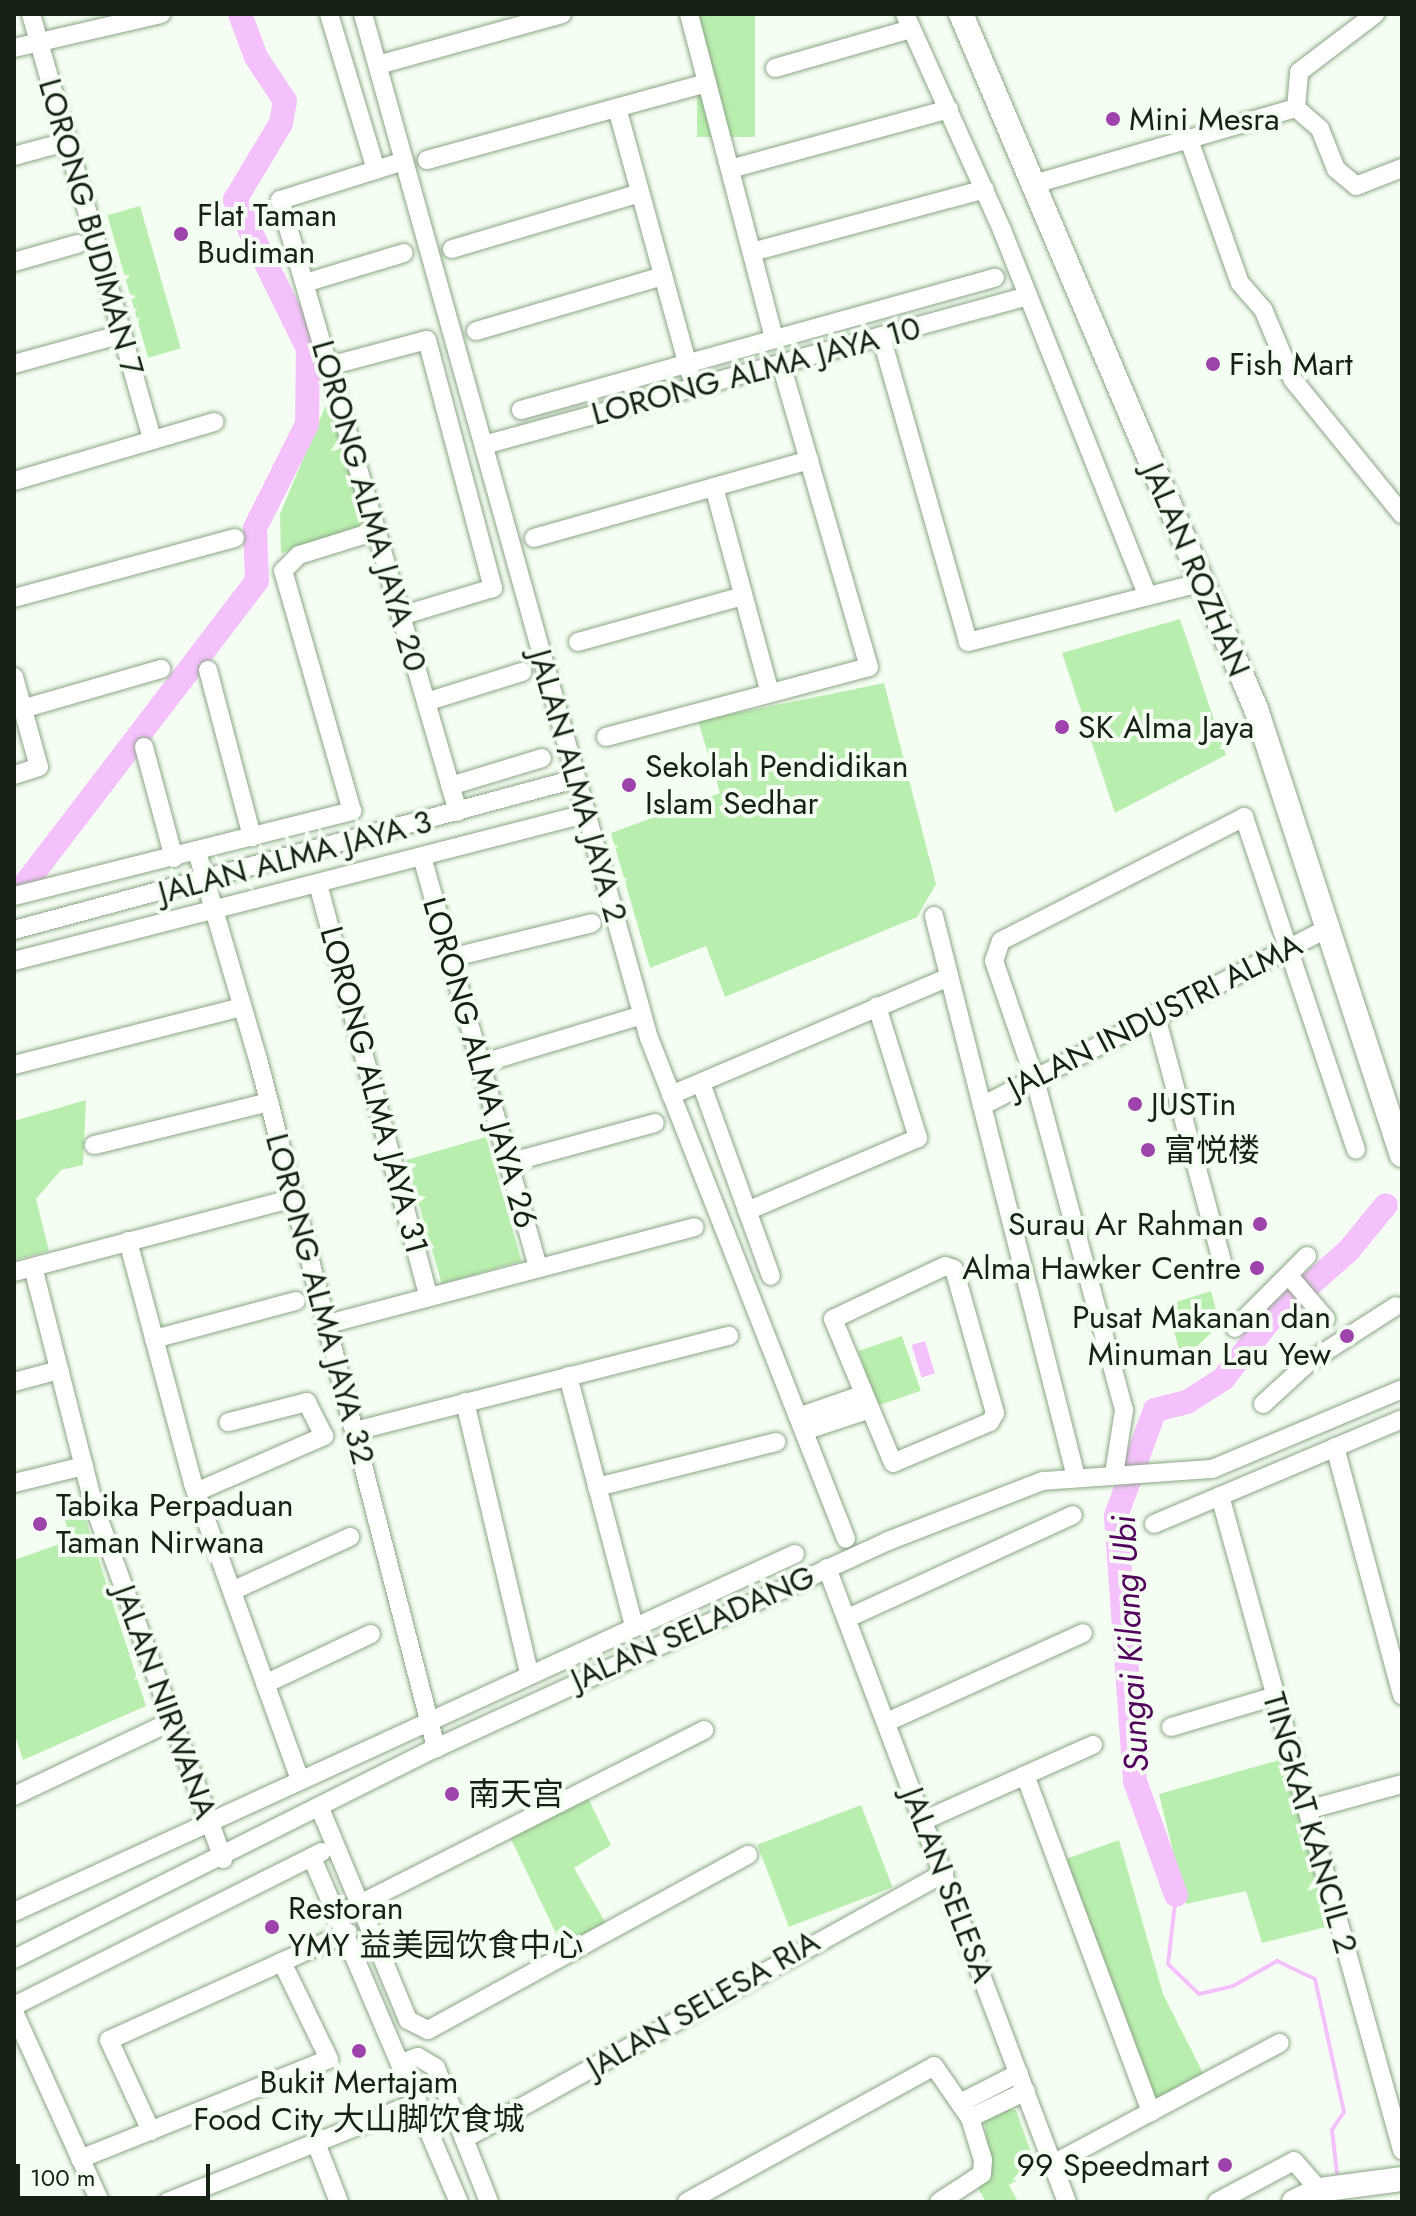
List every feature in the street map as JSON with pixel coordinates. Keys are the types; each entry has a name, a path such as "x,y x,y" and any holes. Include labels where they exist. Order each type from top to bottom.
{"main road":[{"name":"JALAN ROZHAN","path":"948,14 970,44"},
{"name":"JALAN ROZHAN","path":"961,14 970,44 1034,184 1199,583 1256,709 1402,1155"},
{"path":"1294,2202 1323,2190 1402,2179"}],"street":[{"name":"LORONG BUDIMAN 7","path":"31,14 152,440"},
{"path":"14,48 161,14"},
{"path":"329,14 376,170 404,161"},
{"name":"JALAN ALMA JAYA 2","path":"363,14 642,1015 846,1539"},
{"path":"378,65 562,14"},
{"path":"689,14 774,339"},
{"path":"1296,108 1299,72 1375,14"},
{"path":"775,68 908,21"},
{"name":"JALAN ROZHAN","path":"908,21 985,189 1148,596"},
{"path":"427,160 707,83"},
{"path":"617,108 694,388"},
{"path":"1034,184 1296,108"},
{"path":"1296,108 1320,129 1336,169 1356,186 1402,168"},
{"path":"730,169 949,109"},
{"path":"1189,140 1240,283 1263,309 1293,380 1402,514"},
{"path":"14,156 66,142"},
{"name":"LORONG ALMA JAYA 20","path":"376,170 280,200 458,812"},
{"path":"752,252 985,189"},
{"path":"452,249 640,193"},
{"path":"14,262 77,244"},
{"path":"305,283 404,253"},
{"path":"476,331 663,276"},
{"name":"LORONG ALMA JAYA 10","path":"521,410 995,278"},
{"name":"LORONG ALMA JAYA 10","path":"484,445 1028,296"},
{"path":"14,364 122,334"},
{"path":"881,336 968,642 1199,583"},
{"path":"329,366 427,340 493,588 401,616"},
{"path":"606,737 769,690 869,667 781,364"},
{"path":"14,481 215,422"},
{"path":"534,538 809,460"},
{"path":"714,487 769,690"},
{"name":"JALAN ALMA JAYA 3","path":"17,895 352,811 283,571 299,555 376,531"},
{"path":"14,598 235,538"},
{"path":"578,642 743,596"},
{"path":"22,709 161,669"},
{"path":"208,670 252,837"},
{"path":"426,702 522,672"},
{"path":"14,677 39,767 14,775"},
{"path":"144,747 174,858"},
{"name":"JALAN ALMA JAYA 3","path":"450,786 542,758"},
{"name":"JALAN ALMA JAYA 3","path":"20,928 206,884 575,779"},
{"name":"JALAN ALMA JAYA 3","path":"14,961 214,912 585,814"},
{"path":"1119,1475 1124,1410 1034,1077 994,961 1001,941 1244,817 1356,1150"},
{"name":"LORONG ALMA JAYA 32","path":"197,852 269,1102 436,1748"},
{"name":"LORONG ALMA JAYA 26","path":"422,857 538,1268"},
{"name":"LORONG ALMA JAYA 31","path":"318,884 429,1297"},
{"path":"17,895 20,928"},
{"path":"934,916 1076,1477"},
{"path":"450,958 592,923"},
{"name":"JALAN INDUSTRI ALMA","path":"982,1106 1155,1013 1328,928"},
{"path":"671,1095 949,977"},
{"path":"747,1211 918,1138 877,1006"},
{"path":"14,1065 242,1007"},
{"path":"1155,1013 1223,1265"},
{"path":"480,1064 642,1015"},
{"path":"701,1083 771,1276"},
{"path":"94,1145 269,1102"},
{"path":"508,1163 655,1123"},
{"path":"14,1272 294,1198"},
{"path":"328,1324 694,1227"},
{"path":"128,1241 196,1492 300,1780"},
{"path":"1235,1328 1293,1280 1307,1256"},
{"path":"945,1266 954,1269 995,1413 990,1422 893,1463 865,1402 833,1319 945,1266"},
{"name":"JALAN NIRWANA","path":"33,1267 84,1466 223,1859"},
{"path":"1293,1280 1322,1313"},
{"path":"154,1339 296,1301"},
{"path":"1263,1404 1309,1362 1396,1306"},
{"path":"355,1431 729,1336"},
{"path":"14,1382 59,1370"},
{"path":"568,1376 633,1622"},
{"name":"JALAN SELADANG","path":"14,1959 223,1859 319,1806 436,1748 888,1541 1017,1489 1076,1477 1173,1475 1242,1458 1402,1389"},
{"path":"196,1492 324,1436 307,1402 229,1422"},
{"path":"465,1402 529,1673"},
{"path":"801,1424 865,1402"},
{"path":"1154,1524 1402,1419"},
{"path":"597,1487 776,1442"},
{"path":"1335,1447 1402,1695"},
{"path":"14,1483 84,1466"},
{"path":"1173,1475 1216,1497"},
{"name":"TINGKAT KANCIL 2","path":"1216,1497 1402,2150"},
{"name":"JALAN SELADANG","path":"848,1618 1073,1515"},
{"path":"232,1591 350,1537"},
{"path":"806,1577 846,1539 888,1541"},
{"name":"JALAN SELADANG","path":"14,1912 210,1824 633,1622 795,1554"},
{"name":"JALAN SELESA","path":"827,1568 925,1820 1067,2202"},
{"path":"887,1722 1083,1633"},
{"path":"265,1684 371,1634"},
{"path":"1171,1727 1275,1696"},
{"path":"15,1791 172,1721"},
{"path":"340,1914 704,1730"},
{"path":"925,1820 1093,1745"},
{"path":"1025,1775 1151,2112"},
{"path":"1307,1810 1402,1784"},
{"path":"319,1806 408,2020 417,2029 440,2025 748,1855"},
{"path":"100,2202 14,2009 313,1860 334,1843"},
{"path":"313,1860 348,1932 459,2202"},
{"name":"JALAN SELESA RIA","path":"464,2139 944,1873"},
{"path":"151,2131 109,2040 348,1932"},
{"path":"80,2159 329,2059 282,1962"},
{"path":"388,2029 408,2020"},
{"path":"1053,2164 1280,2043"},
{"path":"402,2063 429,2059 489,2202"},
{"path":"687,2202 934,2066 965,2110 982,2174 939,2202"},
{"path":"965,2110 1019,2073"},
{"path":"965,2110 1026,2091"},
{"path":"167,2202 418,2102"},
{"path":"316,2143 339,2202"},
{"path":"1217,2202 1294,2161 1323,2190"},
{"path":"215,2183 223,2202"}],"green space":[{"path":"697,14 755,14 755,137 697,137"},
{"path":"140,206 181,348 148,358 107,215"},
{"path":"328,400 366,527 281,553 280,514"},
{"path":"1180,619 1226,755 1115,813 1062,653"},
{"path":"884,683 936,884 917,917 725,997 706,946 650,968 611,833 720,793 698,721"},
{"path":"86,1100 83,1165 61,1170 36,1199 49,1251 14,1260 14,1121"},
{"path":"486,1137 522,1261 442,1284 406,1160"},
{"path":"1211,1291 1220,1324 1182,1361 1167,1305"},
{"path":"902,1336 921,1391 877,1406 859,1351"},
{"path":"80,1502 146,1706 23,1760 14,1732 14,1560 71,1540 61,1508"},
{"path":"1283,1759 1330,1926 1262,1943 1246,1891 1186,1904 1159,1794"},
{"path":"588,1798 611,1845 574,1868 609,1929 565,1952 509,1835"},
{"path":"861,1805 893,1887 789,1927 757,1845"},
{"path":"1119,1840 1163,1994 1203,2073 1156,2099 1066,1859"},
{"path":"1000,2108 1016,2110 1037,2169 1009,2185 1018,2202 986,2202 978,2188 990,2176 984,2117"}],"shaded area":[{"path":"925,1341 935,1374 922,1378 912,1345"}],"waterway":[{"path":"26,883 257,581 255,528 307,424 308,349 235,200 281,123 285,101 256,57 240,14"},
{"name":"Sungai Kilang Ubi","path":"1176,1895 1135,1781 1116,1516 1155,1410 1187,1402 1223,1379 1270,1320 1349,1250 1386,1205"},
{"name":"Sungai Kilang Ubi","path":"1176,1895 1168,1964 1199,1994 1233,1986 1277,1961 1315,1979 1344,2112 1332,2130 1337,2173"}],"place":[{"name":"Mini Mesra","path":"1113,119"},
{"name":"Flat Taman Budiman","path":"181,234"},
{"name":"Fish Mart","path":"1213,364"},
{"name":"SK Alma Jaya","path":"1062,727"},
{"name":"Sekolah Pendidikan Islam Sedhar","path":"629,785"},
{"name":"JUSTin","path":"1135,1104"},
{"name":"富悦楼","path":"1148,1150"},
{"name":"Surau Ar Rahman","path":"1260,1224"},
{"name":"Alma Hawker Centre","path":"1257,1268"},
{"name":"Pusat Makanan dan Minuman Lau Yew","path":"1347,1336"},
{"name":"Tabika Perpaduan Taman Nirwana","path":"40,1524"},
{"name":"南天宫","path":"452,1794"},
{"name":"Restoran YMY 益美园饮食中心","path":"272,1927"},
{"name":"Bukit Mertajam Food City 大山脚饮食城","path":"359,2051"},
{"name":"99 Speedmart","path":"1225,2165"}]}
